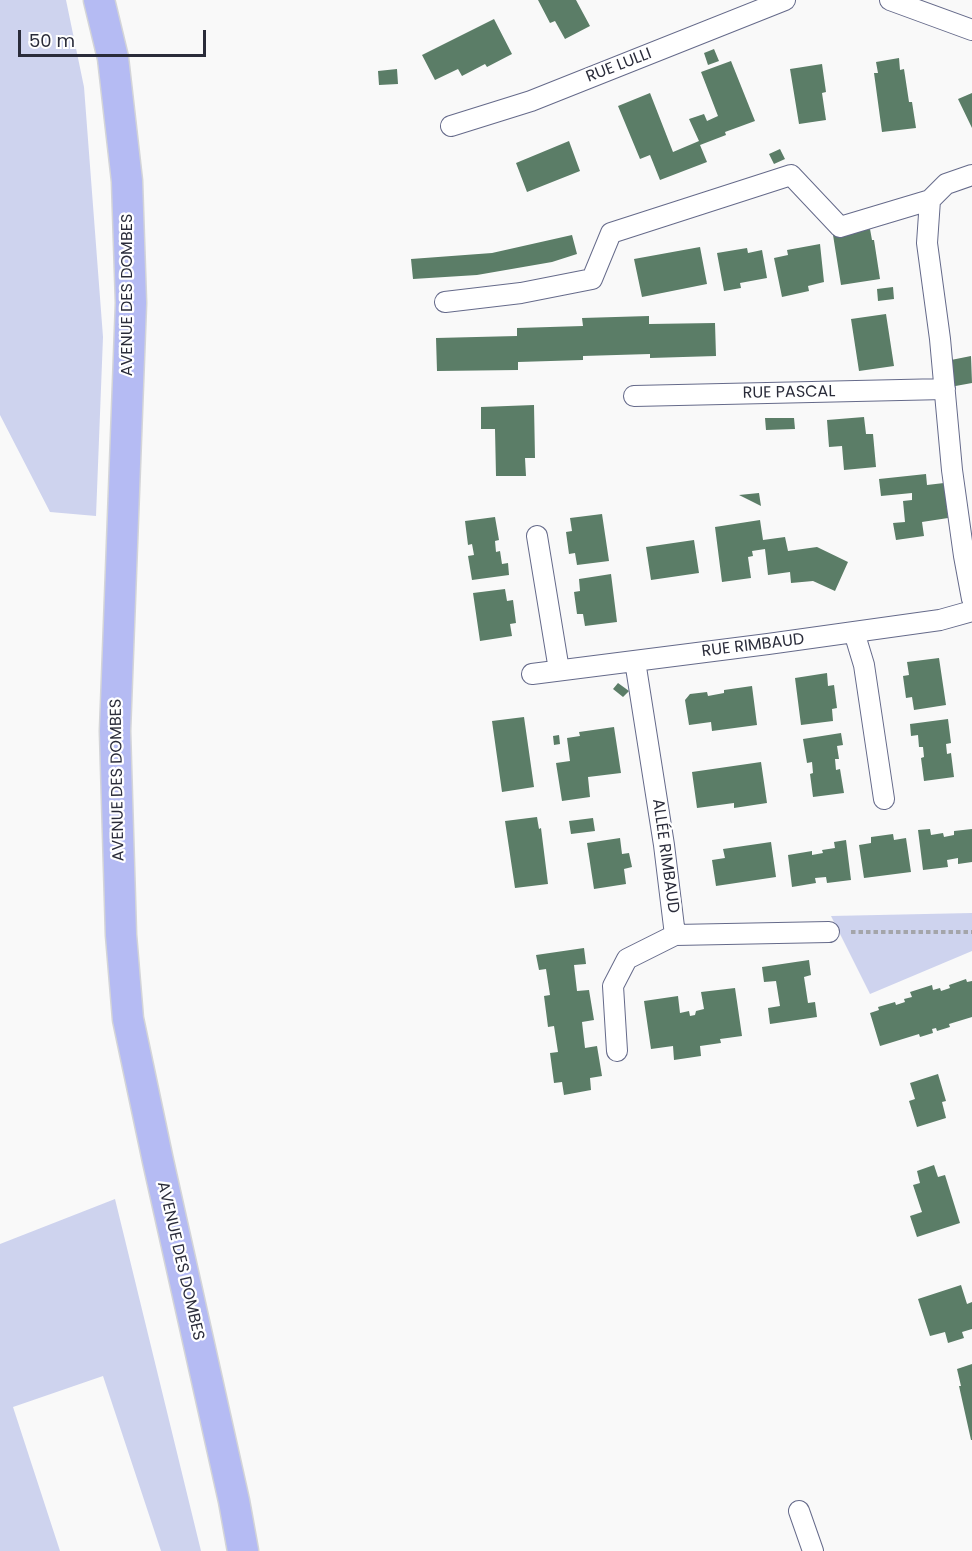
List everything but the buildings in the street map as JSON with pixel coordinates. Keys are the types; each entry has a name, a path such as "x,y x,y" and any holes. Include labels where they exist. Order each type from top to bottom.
{"main road":[{"name":"AVENUE DES DOMBES","path":"99,0 113,58 127,181 131,303 115,731 121,935 128,1009 158,1161 243,1551"}],"street":[{"name":"RUE LULLI","path":"451,126 531,101 785,0"},
{"path":"890,0 972,30"},
{"path":"445,302 521,293 592,279 611,233 791,175 840,227 930,200 946,184 972,175"},
{"path":"930,200 927,243 954,481 972,599"},
{"name":"RUE PASCAL","path":"634,396 945,389"},
{"path":"537,536 559,670"},
{"name":"RUE RIMBAUD","path":"532,674 940,620 972,611"},
{"path":"854,632 864,665 884,799"},
{"name":"ALLÉE RIMBAUD","path":"635,660 664,845 675,935 829,932"},
{"path":"618,1051 613,986 627,959 675,935"},
{"path":"799,1511 813,1551"}],"path":[{"path":"829,932 972,932"}],"shaded area":[{"path":"0,0 66,0 84,87 103,337 96,516 50,512 0,415"},
{"path":"972,913 972,951 870,994 831,916"},
{"path":"115,1199 201,1551 161,1551 103,1376 13,1407 60,1551 0,1551 0,1244"}]}
